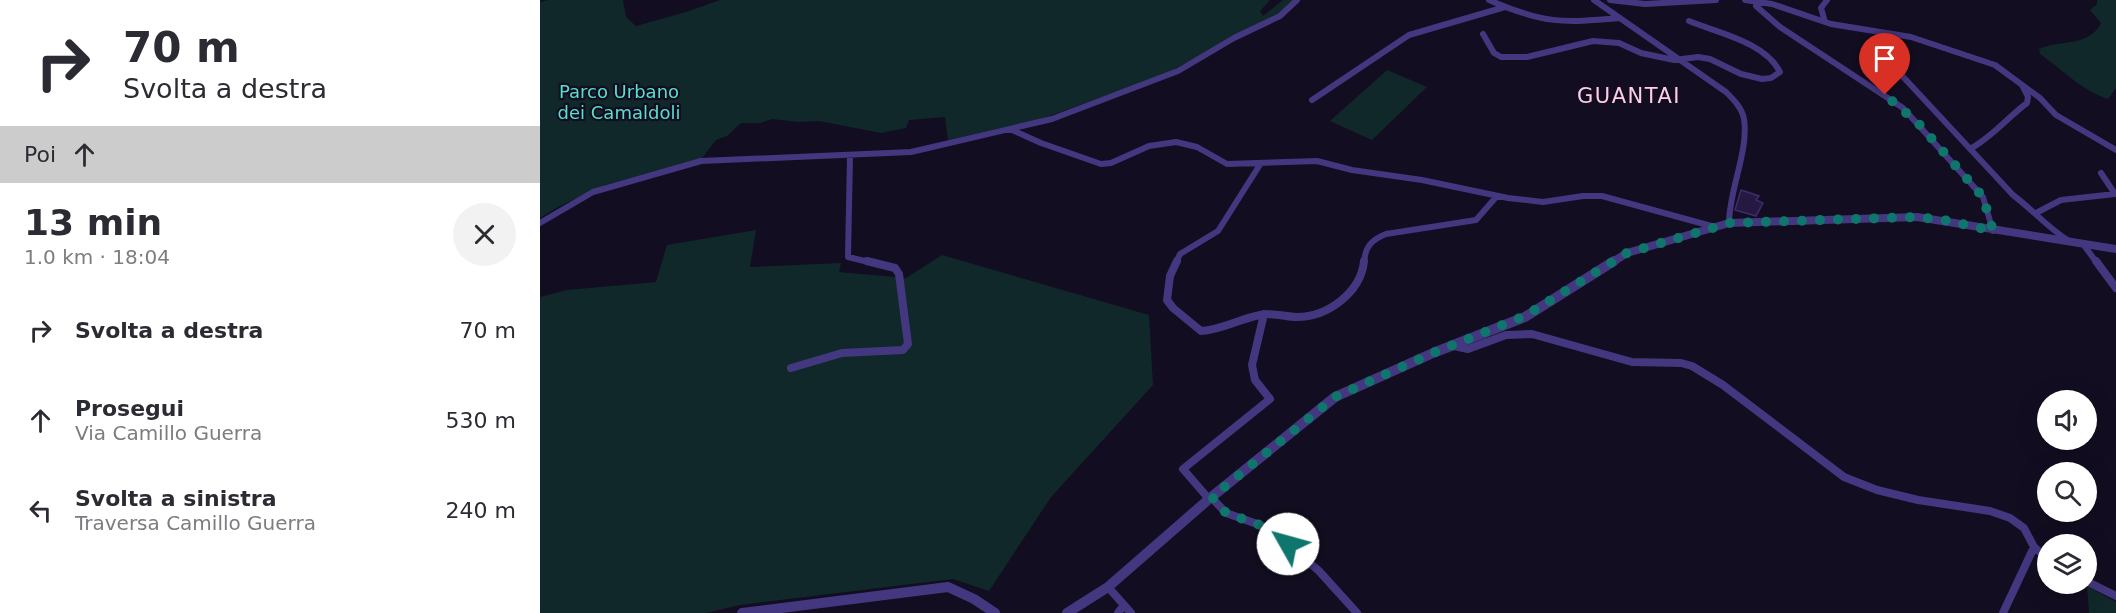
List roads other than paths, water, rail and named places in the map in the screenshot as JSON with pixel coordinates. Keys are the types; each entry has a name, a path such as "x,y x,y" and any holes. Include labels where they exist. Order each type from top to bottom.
{"street":[{"path":"540,223 593,192 700,162 911,152 1057,117 1178,71 1234,38 1281,16 1297,0"},
{"path":"1490,0 1536,19 1554,21 1620,18"},
{"path":"1594,0 1726,92 1743,112 1741,158 1729,207 1730,223"},
{"path":"1610,0 1645,4 1716,0"},
{"path":"1745,0 1772,4 1825,22 1911,37 1995,65 2040,98 2056,115 2116,150"},
{"path":"1825,22 1821,8 1827,0"},
{"path":"1760,3 1780,27 1903,108 1983,197 1993,231"},
{"path":"1312,100 1409,34 1505,7"},
{"path":"1483,34 1494,53 1502,57 1527,57 1574,45 1608,42 1649,55 1683,62 1701,57 1763,79 1773,78 1780,72 1778,64 1764,54 1689,21"},
{"path":"1880,52 2013,195 2036,213 2047,226 2070,242"},
{"path":"1970,149 1987,140 2005,119 2027,103 2028,97 2020,82"},
{"path":"1010,129 1022,136 1101,164 1111,163 1149,146 1176,142 1197,147 1227,164 1317,161 1352,170 1543,202 1583,196 1602,196 1715,227"},
{"path":"791,368 842,353 903,350 908,344 899,274 895,268 848,257 850,156"},
{"path":"1261,163 1218,231 1180,254 1170,276 1167,300 1173,308 1201,331 1223,328 1264,314 1296,317 1316,314 1355,287 1361,278 1365,247 1374,239 1386,234 1476,220 1497,196"},
{"path":"2036,213 2061,200 2115,194 2101,173"},
{"path":"1067,613 1108,587 1210,498 1335,397 1525,316 1627,253 1730,223 1917,217 2116,249"},
{"path":"2083,244 2116,288"},
{"path":"1264,314 1252,365 1255,380 1270,399 1183,469 1226,513 1271,529 1319,571 1357,613"},
{"path":"1454,345 1468,349 1517,333 1532,334 1632,362 1681,363 1692,366 1723,385 1844,477 1878,490 1918,500 1990,511 2010,518 2024,528 2037,550"},
{"path":"2003,613 2034,547"},
{"path":"2097,586 2116,596"},
{"path":"742,613 791,609 948,587 974,599 995,613"},
{"path":"1108,587 1121,609 1131,613"}],"district":[{"name":"GUANTAI","path":"1629,96"}],"park label":[{"name":"Parco Urbano dei Camaldoli","path":"619,101"}]}
